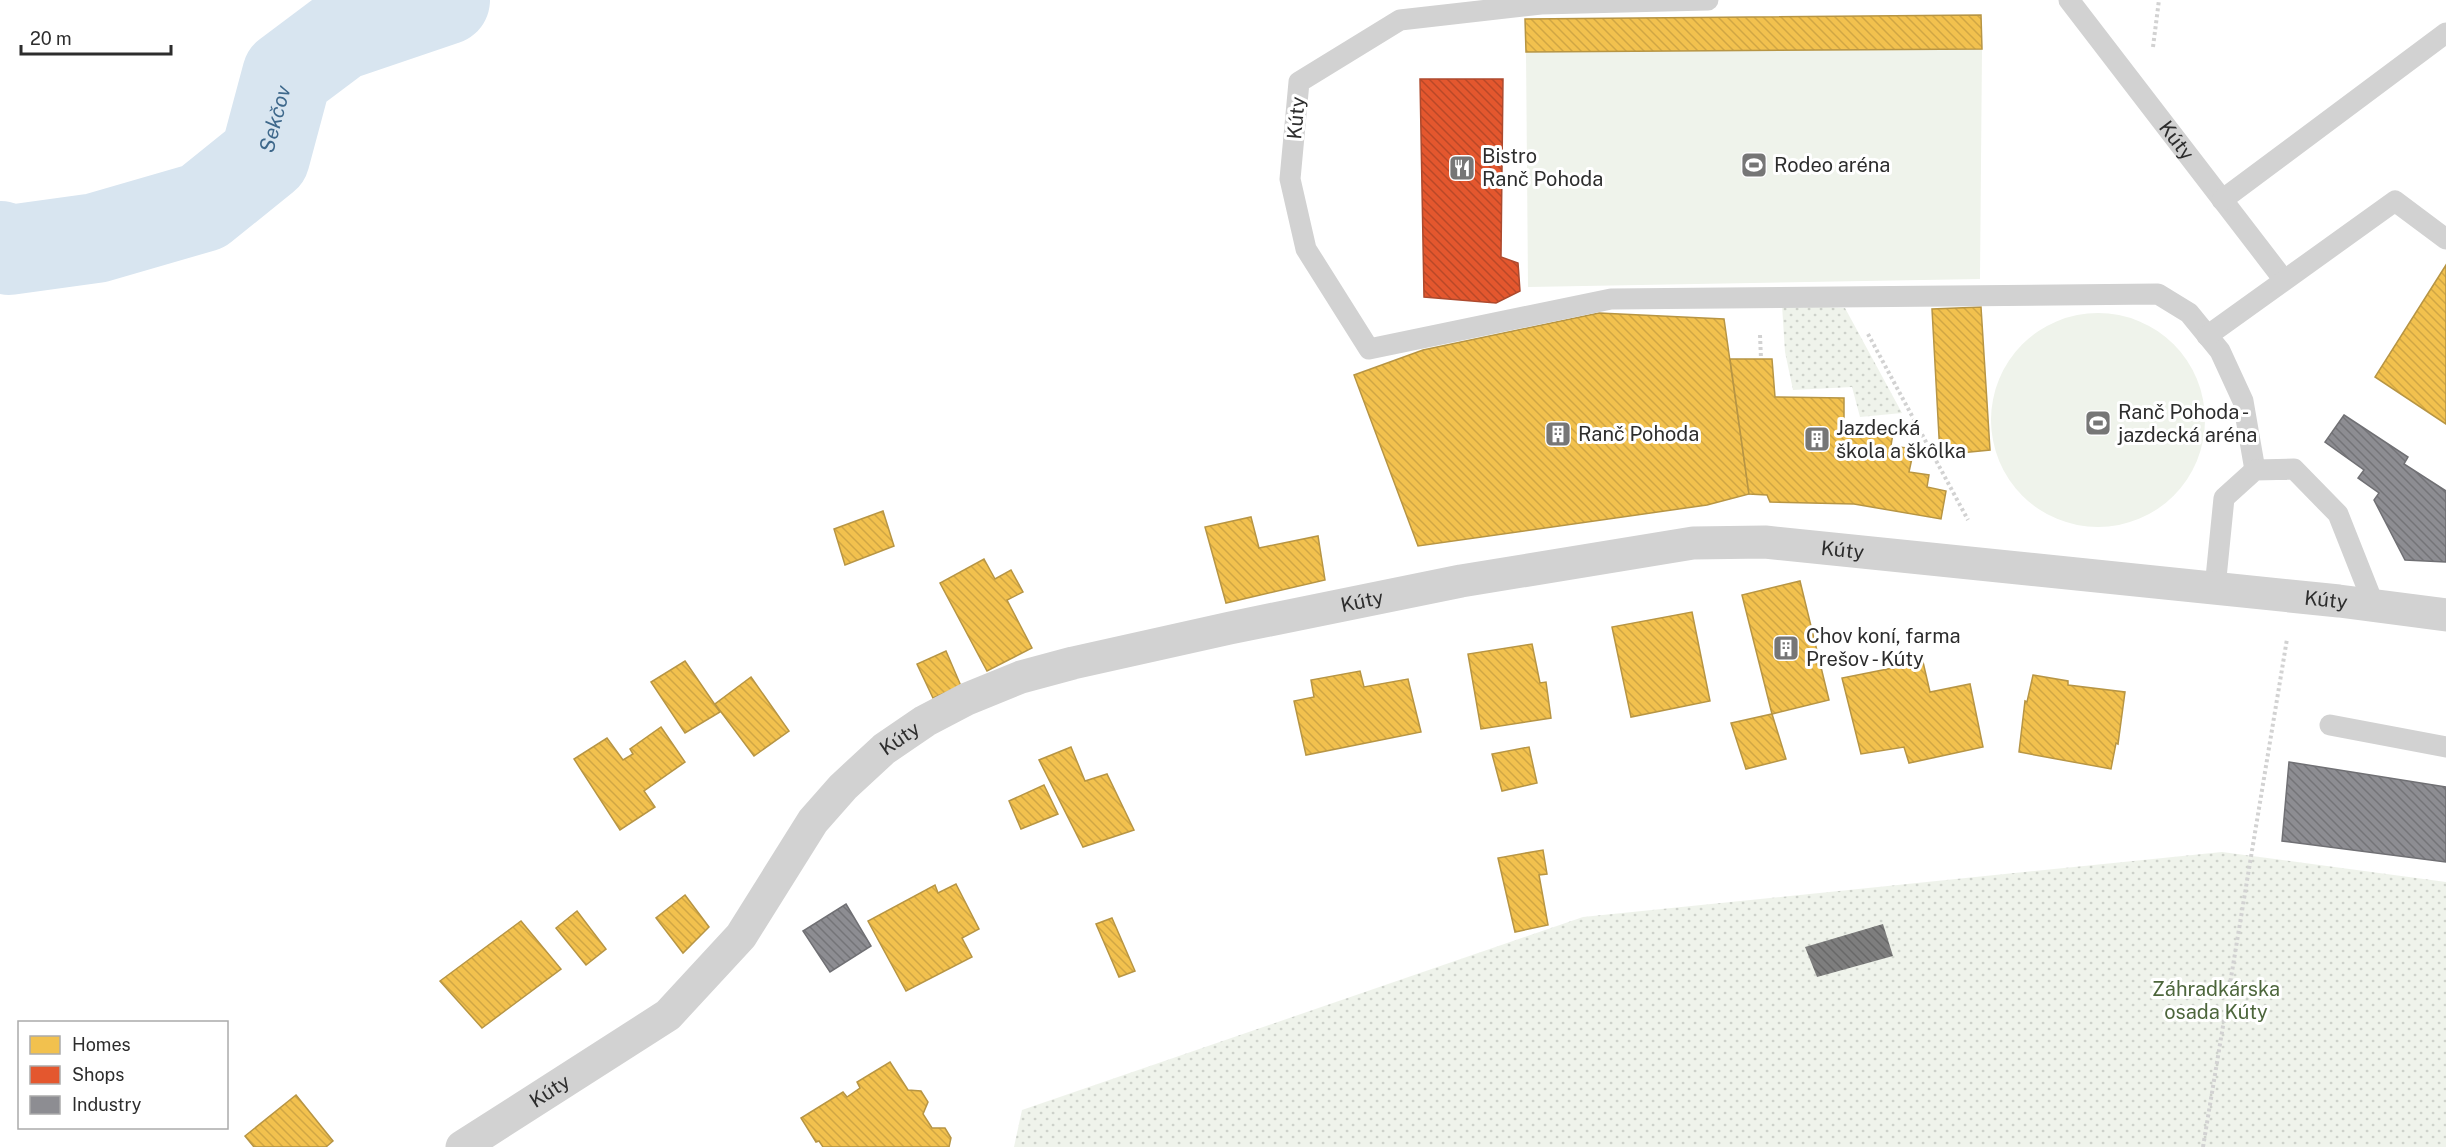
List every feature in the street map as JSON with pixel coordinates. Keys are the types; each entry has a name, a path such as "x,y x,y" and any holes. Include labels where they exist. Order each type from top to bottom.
{"street":[{"name":"Kúty","path":"462,1147 669,1016 741,936 813,821 843,787 884,749 925,722 967,699 1021,677 1073,663 1230,628 1415,591 1693,543 1766,542 2294,596 2446,615"}],"lane":[{"name":"Kúty","path":"1708,0 1541,4 1400,20 1299,82 1290,179 1306,249 1369,349 1611,299 2158,294 2189,314 2220,351 2243,402 2255,470"},
{"name":"Kúty","path":"2069,0 2284,280"},
{"path":"2222,200 2446,33"},
{"path":"2207,336 2395,201 2446,239"},
{"path":"2215,588 2224,498 2255,470 2294,469 2338,514 2374,605"},
{"path":"2330,725 2446,747"}],"path":[{"path":"1848,297 1989,564"},
{"path":"2203,1147 2294,596"}],"green space":[{"name":"Rodeo aréna","path":"1982,49 1980,279 1528,287 1526,52"},
{"path":"1782,305 1845,308 1902,413 1860,417 1852,387 1793,390 1785,352"},
{"name":"Ranč Pohoda - jazdecká aréna","path":"2098,313 2129,318 2148,326 2166,338 2180,352 2192,370 2200,389 2205,420 2200,451 2192,470 2180,488 2166,502 2148,514 2129,522 2098,527 2067,522 2048,514 2030,502 2016,488 2004,470 1996,451 1991,420 1996,389 2004,370 2016,352 2030,338 2048,326 2067,318"},
{"name":"Záhradkárska osada Kúty","path":"2222,852 2446,882 2446,1147 1014,1147 1022,1110 1583,917"}],"building: Homes":[{"path":"1981,15 1982,49 1526,52 1525,19"},
{"path":"2446,265 2446,424 2375,377"},
{"path":"1981,307 1990,450 1940,455 1932,309"},
{"name":"Ranč Pohoda","path":"1599,313 1724,319 1749,494 1707,505 1418,546 1354,375 1423,350"},
{"name":"Jazdecká škola a škôlka","path":"1730,359 1772,359 1775,397 1844,398 1844,427 1893,433 1891,446 1914,449 1909,472 1929,475 1927,487 1946,491 1941,519 1854,504 1770,502 1767,495 1749,494"},
{"path":"883,511 894,546 845,565 834,529"},
{"path":"1251,517 1259,548 1318,536 1325,580 1226,603 1205,527"},
{"path":"984,559 995,579 1011,570 1023,592 1007,600 1032,648 987,671 940,583"},
{"name":"Chov koní, farma Prešov - Kúty","path":"1800,581 1829,700 1772,714 1742,595"},
{"path":"1692,612 1710,701 1631,717 1612,627"},
{"path":"1532,644 1540,683 1546,682 1551,718 1481,729 1468,654"},
{"path":"946,651 961,686 933,698 917,664"},
{"path":"685,661 720,712 685,733 651,682"},
{"path":"1923,662 1930,692 1970,684 1983,747 1909,763 1904,747 1861,754 1842,678"},
{"path":"1360,671 1364,687 1408,679 1421,732 1306,755 1294,701 1314,697 1311,680"},
{"path":"2033,675 2068,681 2068,685 2125,692 2118,744 2116,743 2111,769 2019,752 2025,701 2027,702"},
{"path":"751,677 789,731 754,756 715,704"},
{"path":"1772,714 1786,759 1746,769 1731,723"},
{"path":"661,727 685,762 644,791 655,807 620,830 574,759 607,738 623,760 633,754 630,749"},
{"path":"1071,747 1085,781 1107,774 1134,830 1083,847 1039,760"},
{"path":"1529,747 1537,783 1502,791 1492,754"},
{"path":"1044,785 1058,814 1021,829 1009,801"},
{"path":"1543,850 1547,874 1539,875 1548,925 1515,932 1498,858"},
{"path":"956,884 979,929 962,938 972,957 906,991 868,921 935,885 938,893"},
{"path":"685,895 709,927 683,953 656,918"},
{"path":"577,911 606,949 586,965 556,928"},
{"path":"1112,918 1135,971 1119,977 1096,924"},
{"path":"521,921 561,969 482,1028 440,981"},
{"path":"890,1062 908,1090 921,1091 928,1102 923,1114 932,1128 945,1128 951,1138 949,1147 823,1147 819,1141 816,1142 801,1118 843,1092 847,1097 860,1088 857,1082"},
{"path":"296,1095 333,1141 326,1147 254,1147 245,1136"}],"building: Shops":[{"name":"Bistro Ranč Pohoda","path":"1420,79 1503,79 1501,257 1518,263 1520,291 1496,303 1424,297"}],"building: Industry":[{"path":"2344,415 2408,457 2404,464 2446,491 2446,562 2405,560 2374,500 2379,493 2358,478 2364,470 2325,442"},
{"path":"2289,762 2446,787 2446,862 2282,841"},
{"path":"846,904 871,946 830,972 803,931"}],"building: Other":[{"path":"1883,924 1893,956 1817,977 1805,947"}],"waterway":[{"name":"Sekčov","path":"0,246 9,250 96,238 203,207 265,157 287,75 339,36 445,0"}],"place":[{"name":"Rodeo aréna","path":"1754,165"},
{"name":"Bistro Ranč Pohoda","path":"1462,168"},
{"name":"Ranč Pohoda - jazdecká aréna","path":"2098,423"},
{"name":"Ranč Pohoda","path":"1558,434"},
{"name":"Jazdecká škola a škôlka","path":"1817,439"},
{"name":"Chov koní, farma Prešov - Kúty","path":"1786,648"}]}
